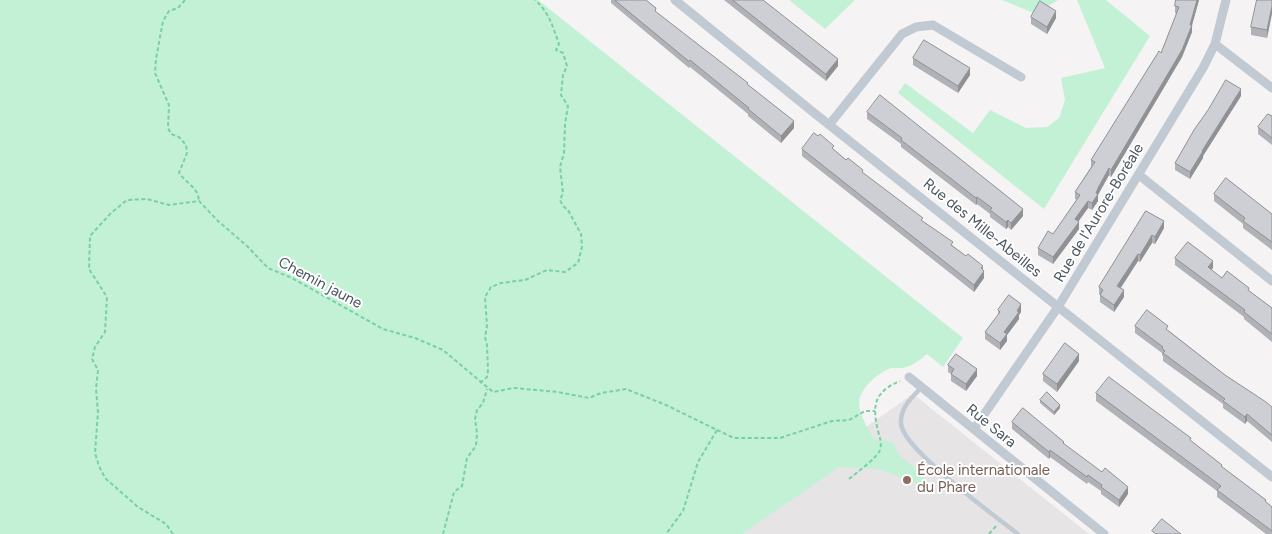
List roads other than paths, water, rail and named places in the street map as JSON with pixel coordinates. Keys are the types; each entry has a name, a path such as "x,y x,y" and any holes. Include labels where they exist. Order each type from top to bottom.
{"street":[{"name":"Rue des Mille-Abeilles","path":"675,0 1272,477"},
{"name":"Rue de l'Aurore-Boréale","path":"974,429 1058,307 1203,68 1216,44 1226,0"},
{"path":"829,124 902,34 916,27 932,26 1021,76"},
{"path":"1216,44 1272,88"},
{"path":"1139,175 1272,281"},
{"name":"Rue Sara","path":"909,377 1104,534"}],"lane":[{"path":"921,388 907,403 901,414 901,426 907,437 927,460 1018,534"}],"place":[{"name":"École internationale du Phare","path":"907,480"}]}
